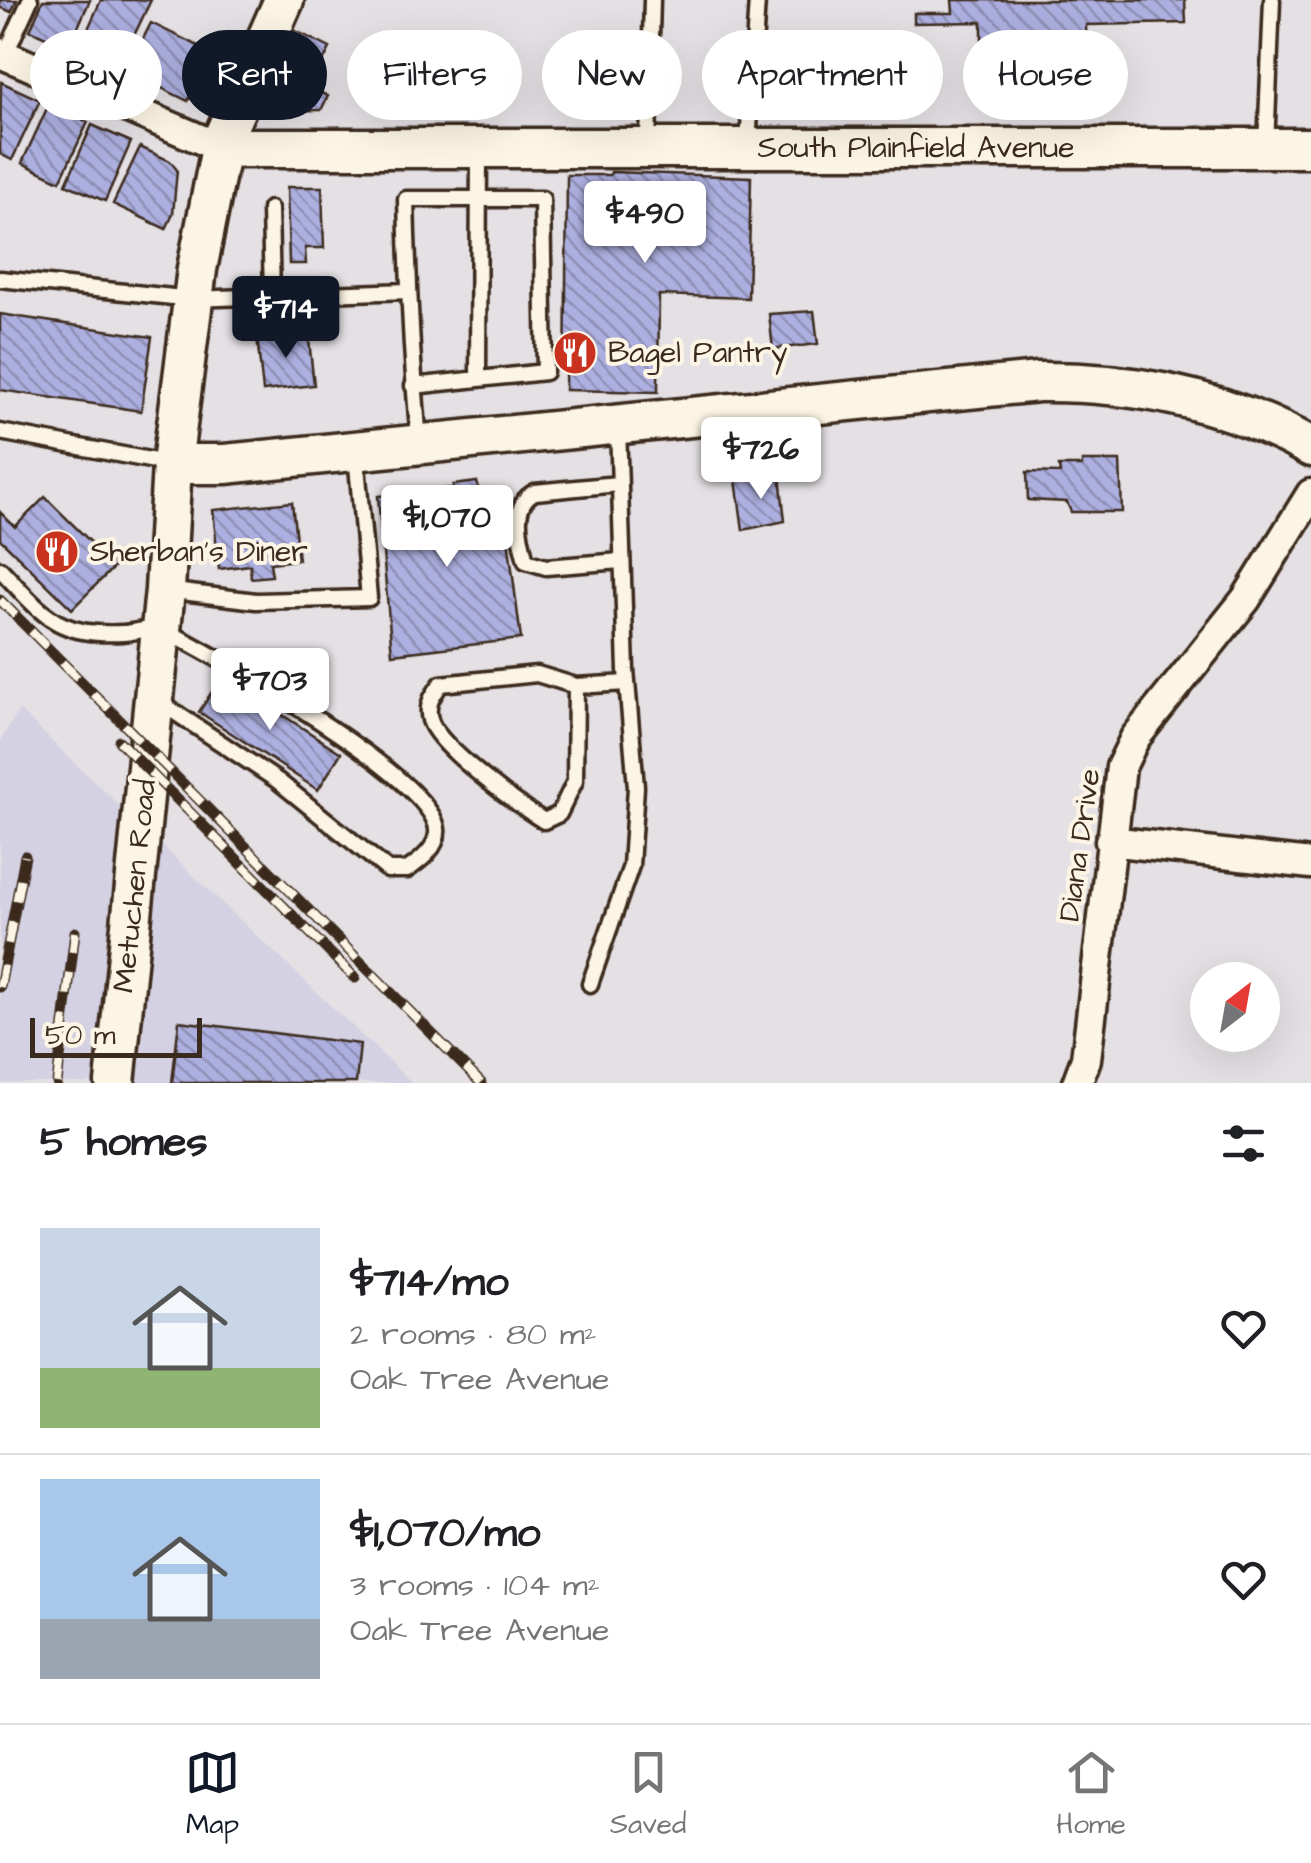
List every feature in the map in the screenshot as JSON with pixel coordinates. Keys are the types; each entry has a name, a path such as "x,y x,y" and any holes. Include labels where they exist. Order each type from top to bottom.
{"street":[{"name":"Metuchen Road","path":"116,1083 164,590 172,464 192,298 221,148 243,87 284,0"},
{"name":"South Plainfield Avenue","path":"3,54 221,148 1311,148"},
{"path":"172,464 225,464 1006,384 1070,382 1129,386 1214,405 1311,447"},
{"name":"Diana Drive","path":"1077,1083 1086,1059 1121,767 1135,738 1246,599 1311,494"},
{"path":"1110,841 1311,864"}],"lane":[{"path":"3,54 30,0"},
{"path":"648,148 652,0"},
{"path":"748,148 757,0"},
{"path":"1266,148 1272,0"},
{"path":"478,148 478,380"},
{"path":"413,386 545,372 542,199 406,199 413,386 419,444"},
{"path":"270,209 272,296"},
{"path":"0,279 192,298 408,291"},
{"path":"590,984 631,866 636,787 627,683 618,425"},
{"path":"0,432 172,464"},
{"path":"164,590 256,601 368,598 355,450"},
{"path":"618,484 534,492 519,506 526,561 546,567 621,561"},
{"path":"0,569 60,624 114,633 160,628 230,664 344,738 430,808 437,827 434,844 406,870 388,870 278,781 153,698"},
{"path":"576,686 575,781 559,814 544,821 440,740 430,719 430,699 441,684 537,674 576,686 627,683"}],"shaded area":[{"path":"19,710 412,1083 0,1083 0,741"}],"building":[{"path":"0,0 17,0 11,12 0,7"},
{"path":"43,0 90,0 77,30 30,30"},
{"path":"101,0 151,0 137,30 88,30"},
{"path":"952,0 1185,0 1186,23 1086,25 1086,30 982,30 982,22 914,23 914,13 953,13"},
{"path":"151,23 182,38 182,98 162,88 162,30 148,30"},
{"path":"1,82 30,95 31,120 12,160 0,154"},
{"path":"42,120 88,122 60,181 22,163"},
{"path":"92,125 131,142 105,201 66,184"},
{"path":"140,147 170,161 177,170 173,214 166,229 113,204"},
{"path":"611,172 751,177 748,298 659,295 658,392 565,390 567,175"},
{"path":"287,187 322,187 324,248 305,248 306,264 289,264"},
{"path":"814,311 818,344 773,349 769,314"},
{"path":"0,314 152,337 141,411 0,390"},
{"path":"308,331 314,385 263,391 257,337"},
{"path":"1082,461 1120,461 1122,512 1071,512 1067,502 1028,500 1027,472 1060,473 1059,466 1082,466"},
{"path":"780,476 785,521 743,530 736,480"},
{"path":"477,482 480,498 505,515 521,639 392,654 378,496"},
{"name":"Sherban's Diner","path":"45,497 115,566 72,609 0,539 0,512 15,527"},
{"path":"292,502 298,560 270,563 272,576 251,578 250,565 219,569 213,510"},
{"path":"222,676 341,753 318,790 199,712"},
{"path":"179,1021 360,1044 356,1083 172,1083"}],"railway":[{"path":"0,600 481,1083"},
{"path":"119,741 355,978"},
{"path":"0,987 25,856"},
{"path":"57,1083 75,932"}],"place":[{"name":"Bagel Pantry","path":"575,353"},
{"name":"Sherban's Diner","path":"57,552"}]}
